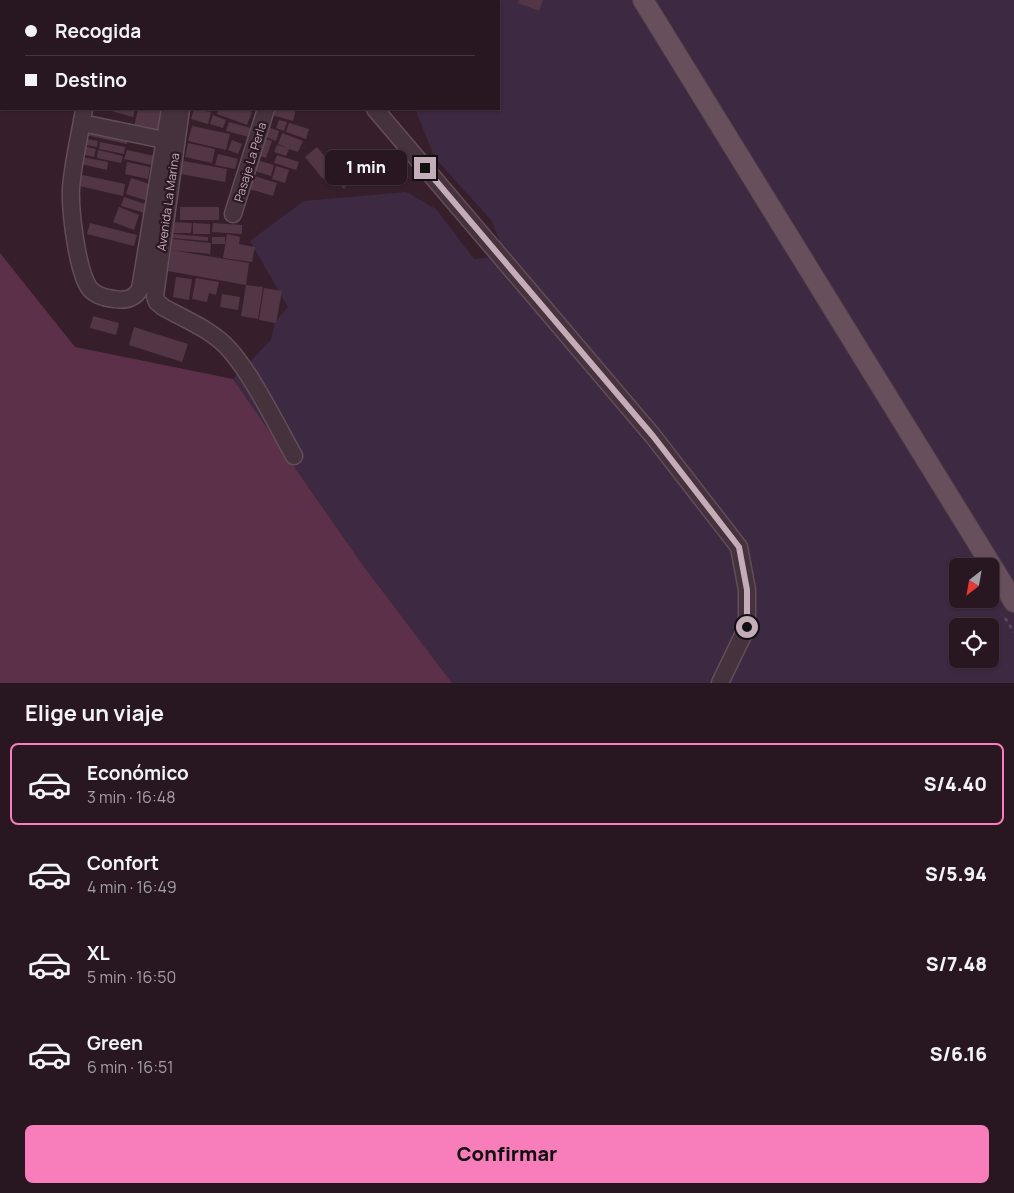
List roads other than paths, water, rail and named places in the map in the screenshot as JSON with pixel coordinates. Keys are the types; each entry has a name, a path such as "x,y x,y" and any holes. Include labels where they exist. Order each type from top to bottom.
{"main road":[{"path":"643,0 1014,602"}],"street":[{"name":"Avenida La Marina","path":"83,116 71,188 80,269 89,287 98,295 129,299 136,296 140,289 170,110"},
{"name":"Avenida La Marina","path":"181,110 155,296 157,302 163,307 212,335 228,348 257,392 294,456"},
{"name":"Pasaje La Perla","path":"233,214 266,110"},
{"path":"375,110 653,436 739,547 747,590 747,627 720,683"},
{"path":"83,116 164,140"}]}
